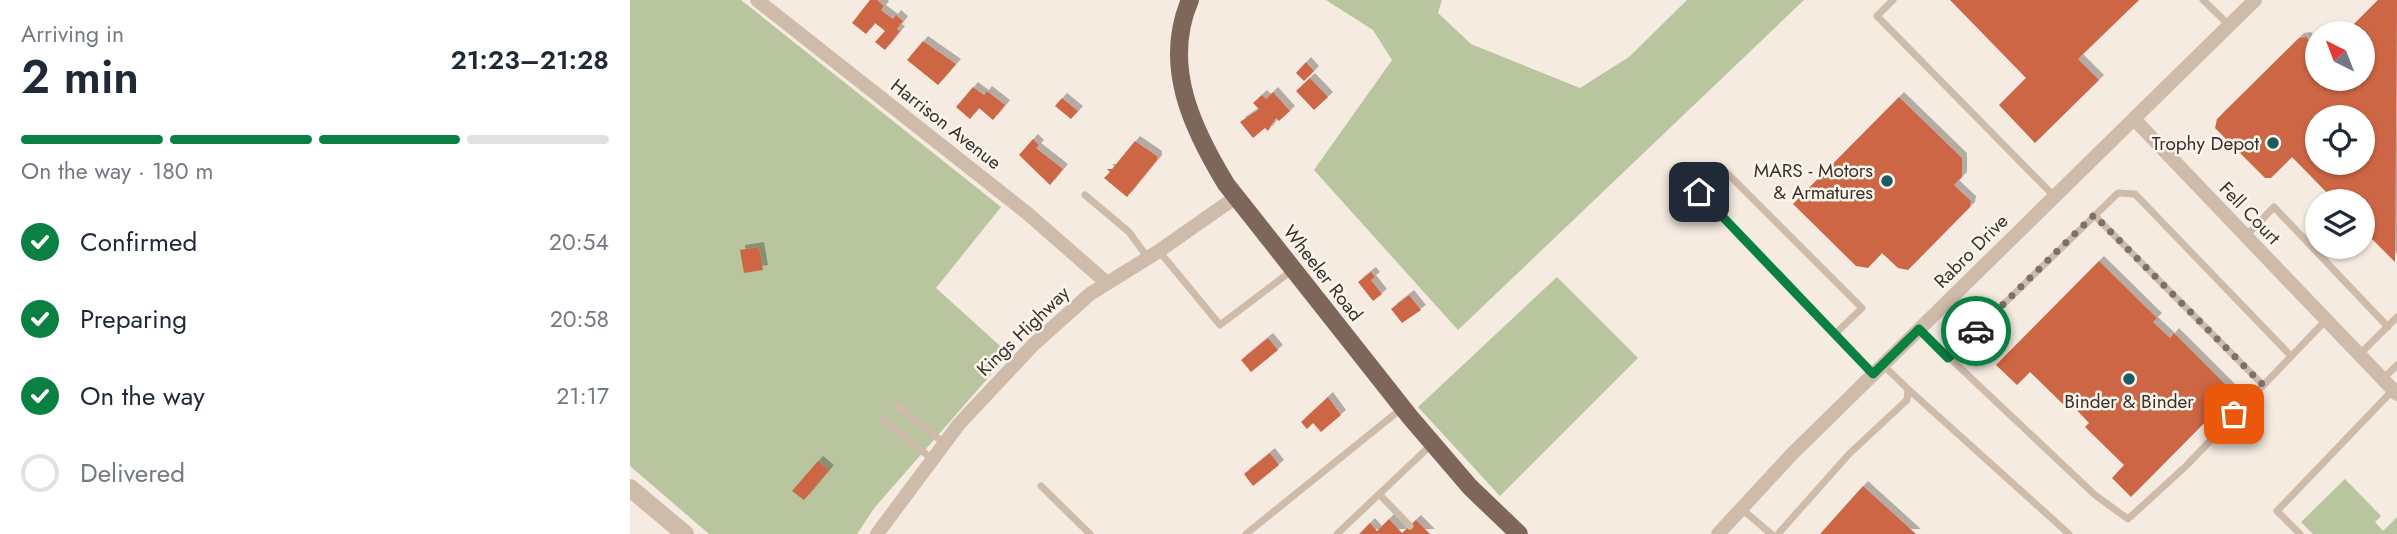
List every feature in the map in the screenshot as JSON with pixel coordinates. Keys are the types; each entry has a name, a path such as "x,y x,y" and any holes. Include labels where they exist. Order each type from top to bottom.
{"main road":[{"name":"Wheeler Road","path":"1190,0 1183,16 1177,61 1186,102 1206,150 1236,197 1403,408 1470,487 1519,534"}],"street":[{"name":"Harrison Avenue","path":"757,0 1027,212 1107,283"},
{"name":"Rabro Drive","path":"1718,534 1919,329 2255,0"},
{"name":"Fell Court","path":"2134,118 2395,392"},
{"name":"Kings Highway","path":"877,534 944,443 991,387 1074,306 1236,197"},
{"path":"630,488 678,531"}],"lane":[{"path":"1893,0 1877,16 2054,196"},
{"path":"2203,0 2229,25"},
{"path":"1835,334 1862,308 1720,166 1703,182 1699,192 1835,334 1878,370 1908,389 2069,534"},
{"path":"1948,358 2118,193 2135,194 2291,356"},
{"path":"1085,195 1153,254 1220,325 1294,269"},
{"path":"2246,236 2273,207 2388,327"},
{"path":"2094,215 2263,385"},
{"path":"2359,355 2397,317"},
{"path":"1919,329 2095,495 2128,519 2186,466 2326,320"},
{"path":"2382,379 2397,365"},
{"path":"1778,534 1849,454 1908,400 1908,389"},
{"path":"2300,534 2277,511 2395,392"},
{"path":"897,405 944,443"},
{"path":"1246,534 1403,408"},
{"path":"884,420 932,459"},
{"path":"1337,534 1432,443"},
{"path":"1041,486 1090,534"},
{"path":"1379,494 1410,526"},
{"path":"1742,509 1770,534"}],"green space":[{"path":"630,0 741,0 1001,207 936,288 1009,354 875,507 857,534 709,534 630,466"},
{"path":"1326,0 1442,0 1438,13 1471,44 1580,88 1629,57 1687,0 1804,0 1458,330 1314,170 1392,60 1373,30"},
{"path":"1557,277 1638,358 1500,496 1418,407"},
{"path":"2345,479 2381,516 2375,522 2383,531 2397,517 2397,534 2313,534 2301,522"}],"building":[{"path":"870,0 877,0 884,6 881,10 893,19 896,15 903,21 897,29 900,31 885,50 875,42 885,31 875,23 866,34 852,23"},
{"path":"1950,0 2139,0 2078,59 2099,80 2035,143 1999,105 2026,78"},
{"name":"Trophy Depot","path":"2378,0 2397,0 2395,262 2375,242 2375,189 2323,189 2310,175 2375,175 2375,105 2305,105 2305,170 2292,157 2271,178 2265,178 2215,128 2217,119 2299,38 2305,37 2305,91 2375,91 2375,21 2357,21"},
{"path":"923,41 956,64 938,85 907,60"},
{"path":"1306,62 1314,71 1304,81 1296,73"},
{"path":"1310,78 1328,97 1314,110 1296,91"},
{"path":"973,87 984,95 987,91 1005,105 993,120 979,108 970,119 956,107"},
{"path":"1273,92 1290,111 1279,121 1276,118 1268,131 1265,128 1253,138 1240,122 1259,109 1253,103 1262,95 1266,99"},
{"name":"MARS - Motors & Armatures","path":"1899,97 1962,158 1962,177 1954,185 1971,201 1970,207 1908,270 1898,268 1882,253 1868,268 1856,266 1793,204"},
{"path":"1062,98 1078,111 1071,119 1055,106"},
{"path":"1033,139 1039,145 1036,148 1063,169 1050,185 1019,155"},
{"path":"1135,141 1157,156 1157,160 1127,197 1104,178 1110,172 1107,169 1112,169"},
{"path":"759,247 763,270 744,273 740,250"},
{"name":"Binder & Binder","path":"2099,261 2157,318 2153,322 2170,338 2174,333 2234,393 2131,497 2112,478 2124,465 2085,427 2089,423 2073,406 2069,410 2030,372 2017,385 1996,365"},
{"path":"1371,272 1375,277 1371,280 1382,294 1373,301 1358,282"},
{"path":"1409,295 1421,310 1402,323 1391,309"},
{"path":"1268,338 1278,350 1251,372 1241,360"},
{"path":"1328,397 1341,415 1321,432 1313,423 1307,429 1301,422"},
{"path":"1270,453 1279,465 1253,486 1244,474"},
{"path":"818,461 829,470 804,500 792,491"},
{"path":"1863,486 1916,534 1820,534"},
{"path":"1389,519 1402,533 1416,520 1430,534 1359,534 1370,523 1377,531"}],"way so far":[{"path":"1976,331 2094,215 2263,385 2234,414"}],"place":[{"name":"Trophy Depot","path":"2273,143"},
{"name":"MARS - Motors & Armatures","path":"1887,181"},
{"name":"Binder & Binder","path":"2129,379"}],"route":[{"path":"1699,192 1873,374 1919,329 1948,358 1976,331"}]}
